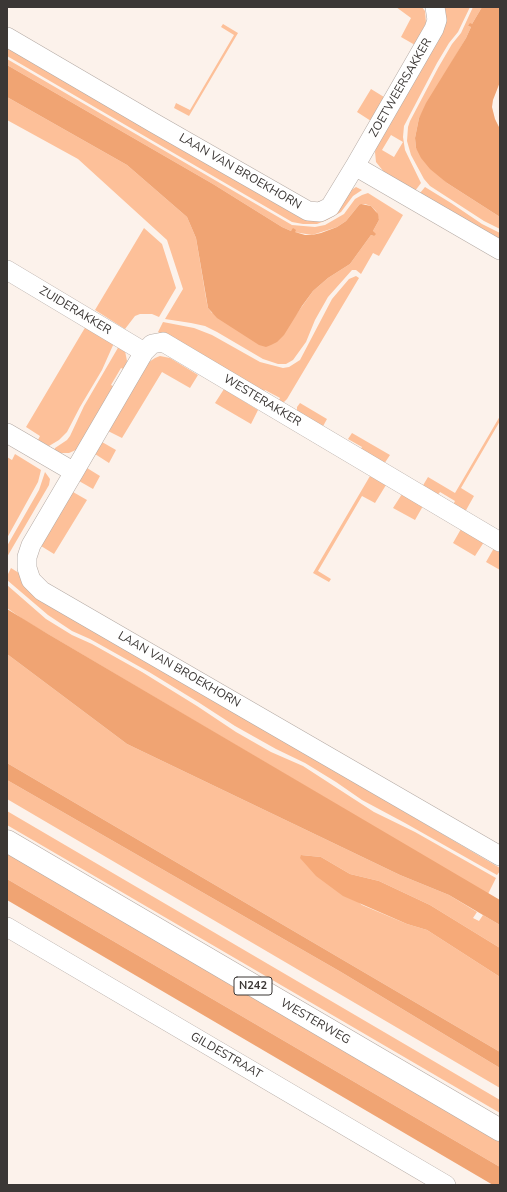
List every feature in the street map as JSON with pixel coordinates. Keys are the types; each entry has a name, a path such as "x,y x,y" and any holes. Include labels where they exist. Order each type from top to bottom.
{"main road":[{"name":"WESTERWEG","path":"7,841 500,1130"}],"street":[{"name":"ZOETWEERSAKKER","path":"355,166 434,29 437,20 435,7"},
{"name":"LAAN VAN BROEKHORN","path":"7,37 308,211 320,212 330,207 355,166"},
{"path":"355,166 500,250"},
{"name":"ZUIDERAKKER","path":"7,270 144,352"},
{"name":"WESTERAKKER","path":"74,472 144,352 152,344 163,342 500,542"},
{"path":"7,433 74,472"},
{"name":"LAAN VAN BROEKHORN","path":"74,472 31,545 27,556 27,568 31,580 42,591 500,856"},
{"name":"GILDESTRAAT","path":"7,927 446,1185"}],"shaded area":[{"path":"396,7 422,7 425,11 426,23 415,45 401,37 411,18"},
{"path":"444,7 470,7 458,32 449,43 437,63 404,126 403,137 405,150 421,183 415,191 384,172 376,162 376,146 446,23","holes":["391,135 403,142 394,157 382,150"]},
{"path":"473,7 482,7 472,24 468,26 471,27 466,38 419,118 415,138 416,148 447,183 500,217 500,229 484,221 430,186 424,179 411,155 407,141 410,121 438,68 452,44 461,33"},
{"path":"482,7 500,7 500,82 492,107 495,119 500,129 500,217 447,183 430,169 421,158 416,148 415,138 419,118 426,103 466,38 471,27 468,26 470,23 472,24"},
{"path":"223,24 238,33 189,116 174,108 176,103 190,110 234,35 221,27"},
{"path":"7,45 305,219 356,187 362,190 353,196 341,212 327,220 317,224 292,222 7,56"},
{"path":"7,59 292,225 315,227 325,225 344,214 355,199 368,193 403,215 379,256 373,253 361,274 356,270 352,270 328,297 315,320 306,342 293,360 286,364 278,364 263,359 205,326 165,319 183,289 167,240 78,159 7,120 7,97 127,165 187,217 196,238 208,308 212,313 293,319 313,291 328,278 350,264 371,235 374,236 373,231 379,220 376,211 371,206 365,204 359,205 346,221 337,227 312,235 294,232 295,230 291,231 282,227 213,184 7,65"},
{"path":"7,65 213,184 282,227 291,231 293,228 296,230 295,232 305,235 321,233 337,227 346,221 361,204 371,206 378,214 379,220 373,231 376,234 374,236 371,235 350,264 328,278 313,291 284,335 277,342 266,347 259,345 217,318 208,308 196,238 187,217 127,165 7,97"},
{"path":"371,89 384,97 371,121 357,112"},
{"path":"425,187 482,224 500,233 500,240 420,193"},
{"path":"144,228 162,244 176,288 159,317 152,314 140,314 135,316 125,329 95,310"},
{"path":"356,276 359,278 287,399 283,403 278,402 280,398 265,390 263,393 158,332 163,322 194,328 212,335 260,362 283,368 289,367 300,360 332,299 349,279"},
{"path":"86,326 114,343 102,370 67,432 59,440 49,446 38,440 40,436 26,427"},
{"path":"119,346 125,351 127,361 125,370 121,368 111,385 115,387 78,449 69,453 59,453 54,450 55,448 67,440 70,436 84,406"},
{"path":"160,356 170,358 198,375 190,388 162,372 122,438 108,431 149,362"},
{"path":"224,389 258,410 251,424 215,403"},
{"path":"300,403 327,419 322,428 297,412 297,407"},
{"path":"500,416 500,421 461,488 474,496 465,512 453,505 455,501 440,492 437,496 422,487 428,477 455,493"},
{"path":"352,433 390,455 384,464 360,450 362,447 348,439"},
{"path":"102,442 116,450 109,463 95,454"},
{"path":"15,454 41,470 38,482 7,538 7,457 12,460"},
{"path":"87,468 100,476 93,489 79,481"},
{"path":"45,472 50,479 49,485 7,557 7,546 39,490"},
{"path":"370,476 386,485 375,503 362,496 318,571 331,579 329,582 313,573"},
{"path":"73,492 87,500 54,554 41,546"},
{"path":"402,494 423,506 415,520 393,508"},
{"path":"461,529 484,542 475,556 453,543"},
{"path":"494,548 500,552 500,570 486,562"},
{"path":"11,568 320,762 500,868 500,871 497,875 362,800 305,763 235,726 149,672 90,639 72,631 48,615 7,580 7,576"},
{"path":"7,585 46,619 72,635 92,644 142,672 236,732 271,752 303,766 374,812 415,832 496,878 488,894 24,620 7,608"},
{"path":"7,609 500,900 500,925 449,895 400,875 127,744 7,654"},
{"path":"7,654 127,744 400,875 449,895 477,912 473,918 479,921 483,915 500,925 500,948 430,905 379,881 350,874 321,857 301,855 362,905 407,924 427,930 500,977 500,1052 7,763"},
{"path":"7,763 500,1052 500,1068 341,972 7,780"},
{"path":"7,780 341,972 500,1068 500,1088 7,799"},
{"path":"7,811 500,1100 500,1113 7,825"},
{"path":"7,853 500,1141 500,1167 7,879"},
{"path":"301,855 321,857 350,874 379,881 430,905 500,948 500,977 427,930 407,924 343,896 316,876 300,858"},
{"path":"7,879 500,1167 500,1185 493,1185 7,900"}]}
